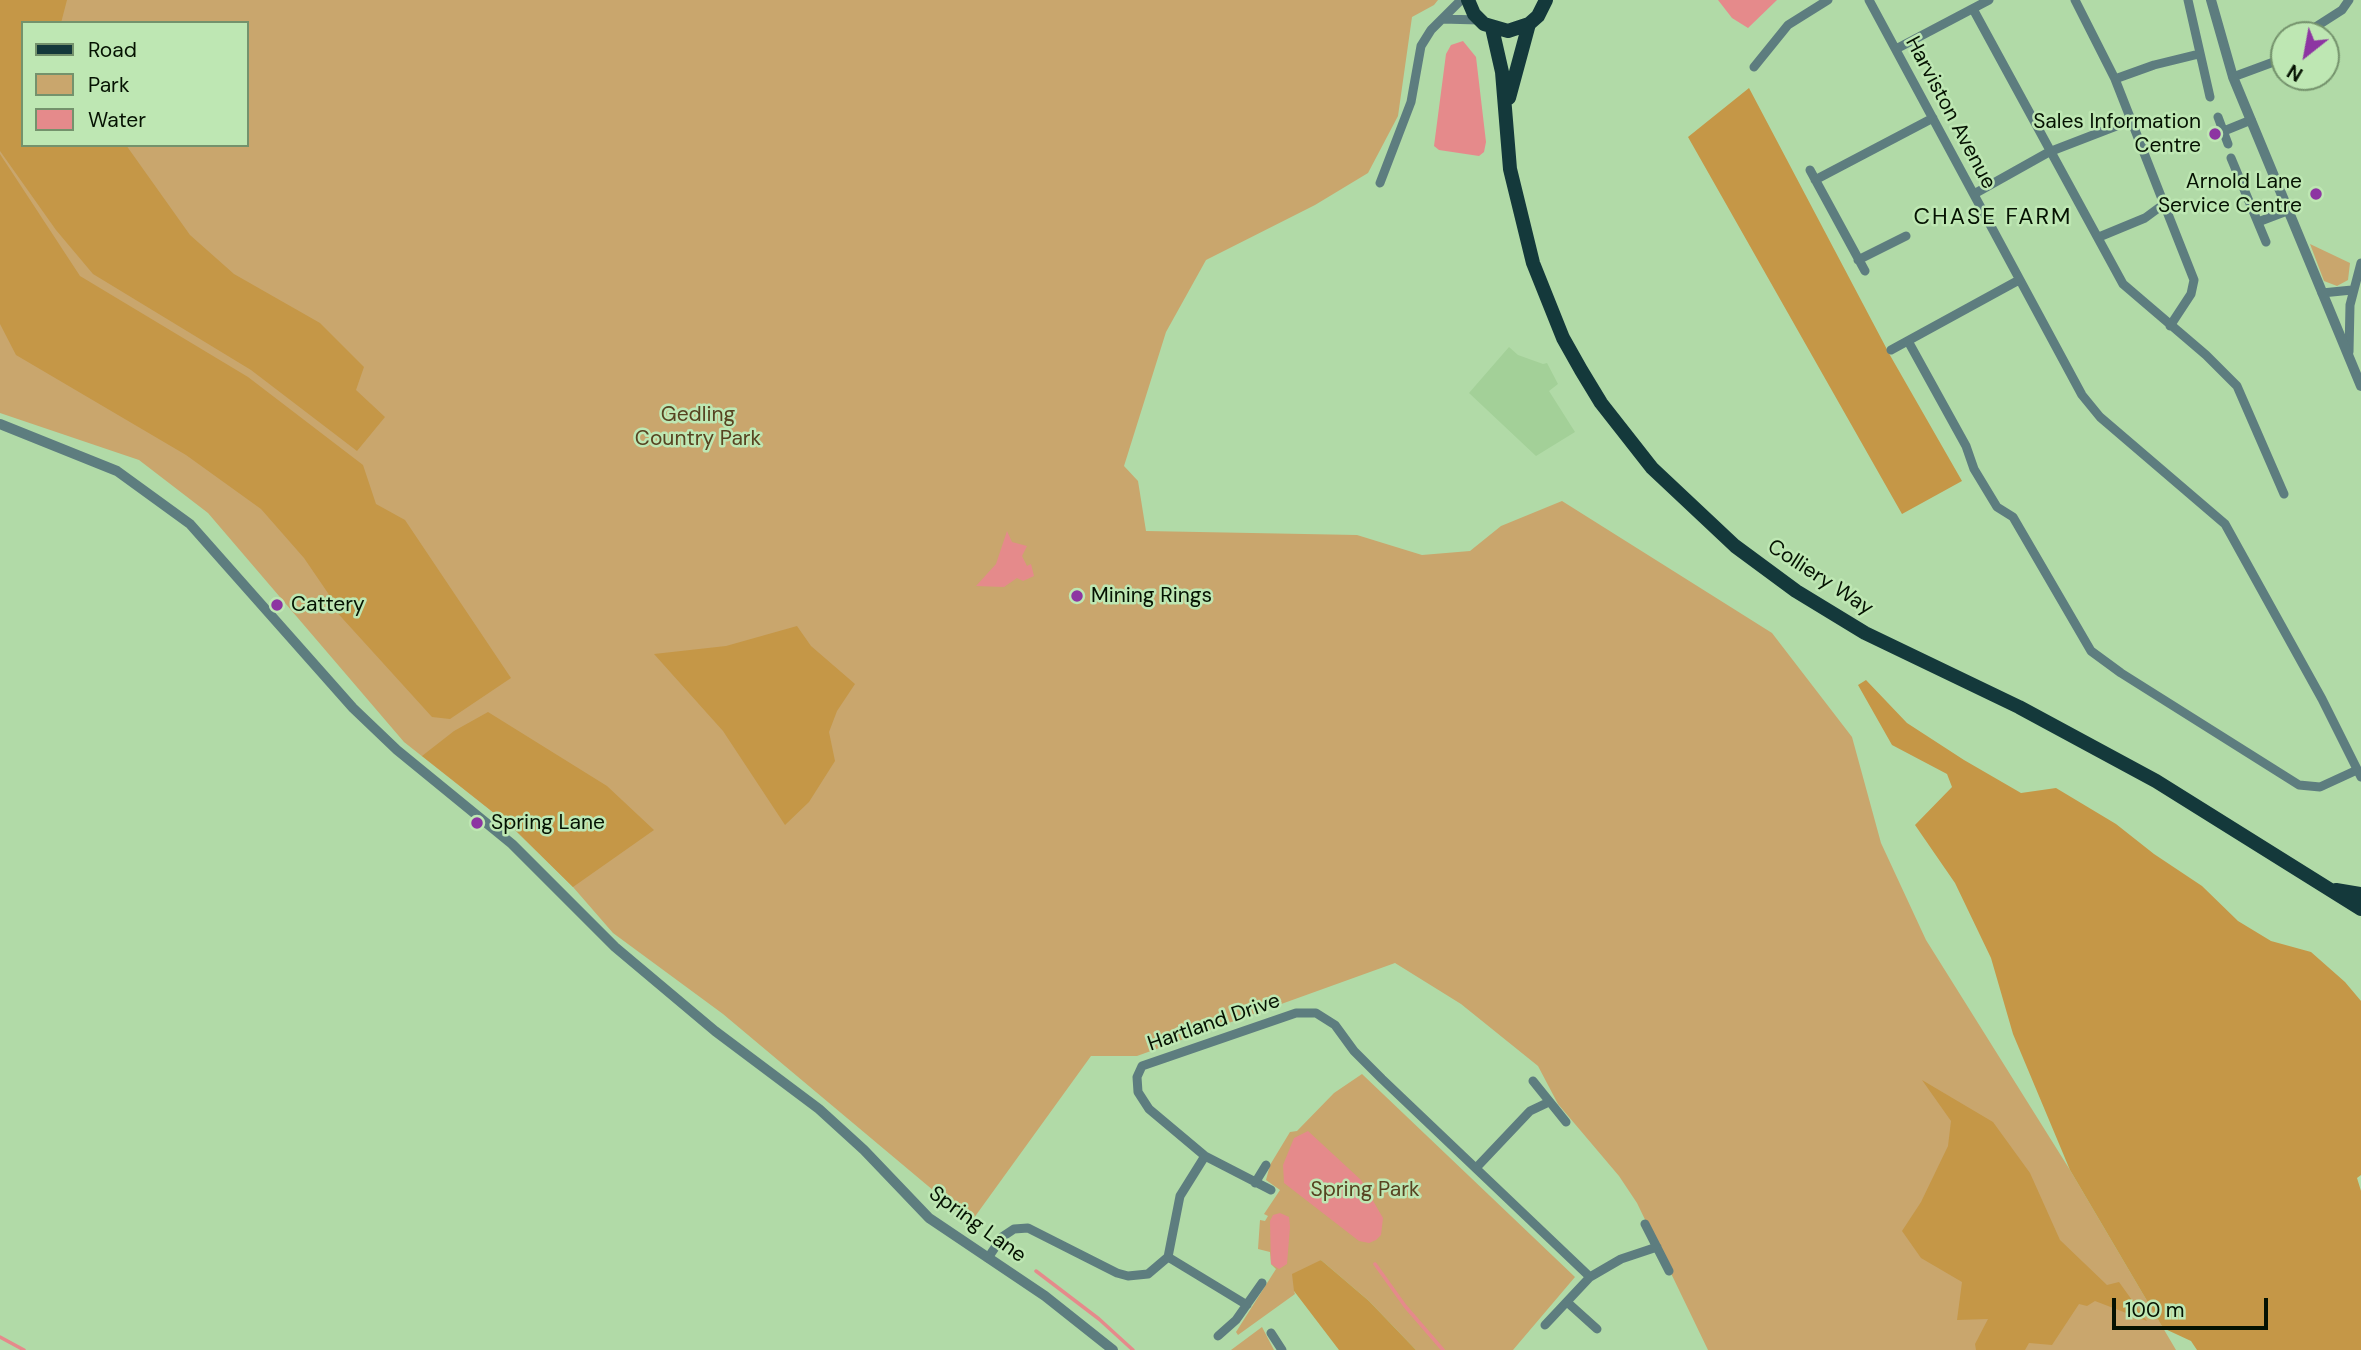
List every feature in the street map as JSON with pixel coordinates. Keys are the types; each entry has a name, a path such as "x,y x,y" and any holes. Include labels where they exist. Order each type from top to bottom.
{"main road":[{"path":"1468,0 1479,20 1492,28 1508,31 1530,24"},
{"name":"Colliery Way","path":"1505,116 1521,44 1546,0"},
{"name":"Colliery Way","path":"1492,28 1502,72 1510,169 1533,263 1563,338 1601,403 1625,435 1692,508 1735,546 1796,591 1854,626 2087,742 2220,820 2361,909"},
{"name":"Colliery Way","path":"2321,886 2361,894"}],"street":[{"path":"1380,183 1411,102 1422,46 1442,19 1461,0"},
{"path":"1754,66 1788,25 1828,0"},
{"name":"Harviston Avenue","path":"1869,0 2019,280 2093,410 2225,524 2322,699 2359,774"},
{"path":"1896,49 1989,0"},
{"path":"2075,0 2115,79 2194,280 2191,295 2170,326"},
{"path":"2188,0 2210,97"},
{"path":"2211,0 2233,77 2361,386"},
{"path":"2325,21 2342,10 2349,0"},
{"path":"1973,9 2123,284 2237,386 2284,494"},
{"path":"1442,19 1479,20"},
{"path":"2115,79 2154,65 2199,54"},
{"path":"2233,77 2270,63"},
{"path":"2218,117 2228,144"},
{"path":"1815,180 1933,118"},
{"path":"1973,194 2049,152 2132,120"},
{"path":"2224,131 2250,120"},
{"path":"2231,158 2266,242"},
{"path":"1810,170 1865,271"},
{"path":"2099,237 2145,218 2164,204"},
{"path":"2258,222 2287,211"},
{"path":"1858,260 1906,236"},
{"path":"2349,357 2348,322 2352,290 2361,263"},
{"path":"1891,350 2019,280"},
{"path":"2322,293 2352,290"},
{"path":"1908,341 1966,446 1974,470 1997,507 2013,517 2091,651 2112,668 2299,785 2320,787 2359,774"},
{"name":"Spring Lane","path":"0,424 117,471 190,524 353,708 397,750 512,844 615,947 715,1031 846,1133 929,1218 1045,1296 1113,1350"},
{"name":"Hartland Drive","path":"1205,1156 1149,1109 1138,1092 1137,1077 1142,1066 1296,1013 1316,1013 1335,1025 1354,1051 1590,1276"},
{"path":"1533,1081 1566,1122"},
{"path":"1476,1168 1530,1111 1549,1102"},
{"path":"988,1258 1002,1237 1021,1228 1038,1231 1128,1276 1148,1274 1168,1257 1180,1196 1205,1156 1271,1190"},
{"path":"1255,1183 1266,1165"},
{"path":"1645,1224 1669,1271"},
{"path":"1545,1325 1590,1276 1621,1259 1657,1247"},
{"path":"1168,1257 1247,1305"},
{"path":"1218,1336 1247,1305 1262,1283"},
{"path":"1567,1301 1597,1329"},
{"path":"1271,1334 1282,1350"}],"shaded area":[{"path":"0,0 67,0 62,21 21,21 21,147 127,147 190,235 234,274 320,323 364,367 356,390 385,417 357,451 251,370 93,274 56,230 0,151"},
{"path":"1749,88 1891,357 1962,481 1902,514 1688,137"},
{"path":"0,154 80,276 248,377 363,465 376,504 405,520 511,678 450,719 432,717 333,608 332,599 304,558 261,509 186,455 16,355 0,324"},
{"path":"1509,347 1518,355 1547,363 1558,384 1549,391 1575,432 1536,456 1469,393"},
{"path":"797,626 811,646 855,684 837,711 829,732 835,761 809,802 785,825 723,731 654,654 726,646"},
{"path":"1866,680 1907,723 2021,793 2056,788 2116,824 2154,854 2202,886 2238,921 2271,941 2311,952 2345,982 2361,1001 2361,1175 2357,1178 2361,1191 2361,1350 2197,1350 2191,1341 2163,1328 2070,1170 2013,1034 1991,958 1955,883 1915,825 1952,787 1947,774 1892,745 1858,685"},
{"path":"488,712 607,786 654,830 573,887 513,828 422,756 454,731"},
{"path":"1922,1080 1993,1122 2030,1173 2060,1240 2107,1285 2119,1282 2147,1321 2095,1301 2087,1306 2079,1304 2052,1345 2029,1343 2025,1350 1976,1350 1975,1344 1988,1319 1957,1320 1962,1282 1921,1258 1902,1231 1921,1202 1948,1146 1951,1121"},
{"path":"1321,1260 1369,1301 1416,1350 1339,1350 1294,1291 1292,1274"}],"green space":[{"name":"Gedling Country Park","path":"0,0 1438,0 1412,17 1398,116 1368,173 1315,205 1206,260 1166,332 1124,466 1138,481 1146,531 1357,535 1422,555 1470,551 1501,526 1562,501 1772,633 1852,737 1881,843 1926,940 2070,1170 2176,1350 1708,1350 1637,1203 1619,1176 1558,1104 1538,1066 1461,1004 1395,963 1137,1056 1091,1056 971,1222 723,1014 613,933 573,887 513,828 404,742 208,513 139,460 0,413"},
{"path":"2310,244 2350,263 2348,280 2337,286 2324,281"},
{"name":"Spring Park","path":"1362,1074 1575,1277 1513,1350 1416,1350 1369,1301 1321,1260 1294,1291 1295,1294 1238,1335 1236,1332 1276,1269 1271,1264 1270,1252 1258,1249 1260,1220 1265,1221 1268,1216 1264,1214 1280,1190 1266,1180 1270,1165 1290,1132 1297,1131 1334,1093"},
{"path":"1262,1327 1274,1350 1231,1350"}],"water":[{"path":"1718,0 1777,0 1748,28 1732,18"},
{"path":"1463,41 1476,57 1486,142 1484,152 1479,156 1439,150 1434,146 1446,54 1451,45"},
{"path":"1007,531 1012,542 1027,546 1022,556 1027,566 1031,564 1034,576 1023,581 1017,578 1004,587 976,586 996,564"},
{"path":"1308,1131 1361,1180 1383,1218 1381,1235 1376,1240 1369,1243 1359,1241 1284,1183 1283,1165 1294,1138"},
{"path":"1280,1213 1289,1217 1290,1227 1287,1264 1279,1269 1271,1264 1270,1221 1273,1215"}],"waterway":[{"path":"1375,1264 1405,1306 1443,1350"},
{"path":"1036,1271 1099,1319 1133,1350"},
{"path":"0,1337 24,1350"}],"place":[{"name":"Sales Information Centre","path":"2215,134"},
{"name":"Arnold Lane Service Centre","path":"2316,194"},
{"name":"Mining Rings","path":"1077,596"},
{"name":"Cattery","path":"277,605"},
{"name":"Spring Lane","path":"477,823"}],"district":[{"name":"CHASE FARM","path":"1993,218"}]}
